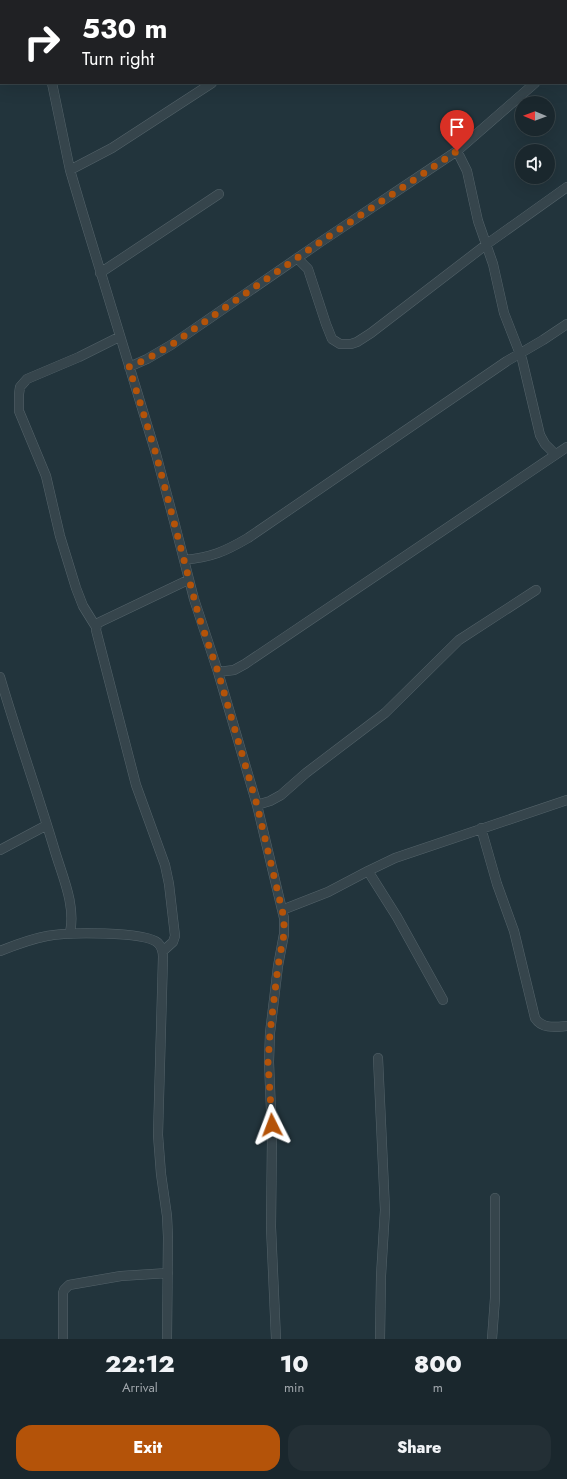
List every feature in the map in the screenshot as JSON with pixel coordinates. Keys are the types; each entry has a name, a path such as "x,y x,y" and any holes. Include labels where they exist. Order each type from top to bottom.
{"street":[{"path":"52,84 70,170 119,337 156,454 188,580 218,672 257,805 285,926 270,1033 268,1062 272,1136 271,1227 276,1339"},
{"path":"70,170 112,148 210,84"},
{"path":"129,367 166,349 457,151 534,84"},
{"path":"457,151 467,171 478,221 495,270 504,313 520,353 540,435 545,444 556,454"},
{"path":"298,258 308,269 332,339 335,342 345,345 357,342 487,244 567,187"},
{"path":"100,273 219,194"},
{"path":"184,560 207,557 226,551 248,538 520,353 567,324"},
{"path":"119,337 27,380 20,387 19,411 46,476 60,536 76,588 83,606 96,627 97,637 130,765 142,805 161,852 168,875 175,936 174,942 163,951"},
{"path":"218,672 234,670 245,664 567,446"},
{"path":"96,627 100,622 188,580"},
{"path":"257,805 270,802 281,795 306,773 385,712 459,640 536,590"},
{"path":"0,677 72,909 70,934"},
{"path":"282,910 328,892 368,870 395,858 567,800"},
{"path":"0,850 47,825"},
{"path":"481,828 500,893 515,936 535,1018 540,1024 546,1026 567,1026"},
{"path":"368,870 397,917 443,1000"},
{"path":"0,951 46,936 83,932 143,937 158,942 163,951 158,1135 161,1181 167,1223 167,1339"},
{"path":"378,1058 385,1210 381,1276 380,1339"},
{"path":"492,1339 495,1298 495,1198"},
{"path":"63,1339 63,1293 69,1285 115,1277 168,1273"}],"route":[{"path":"272,1125 268,1062 278,966 285,926 284,918 257,805 218,672 188,580 156,454 129,367 147,359 171,345 310,249 457,151"}]}
